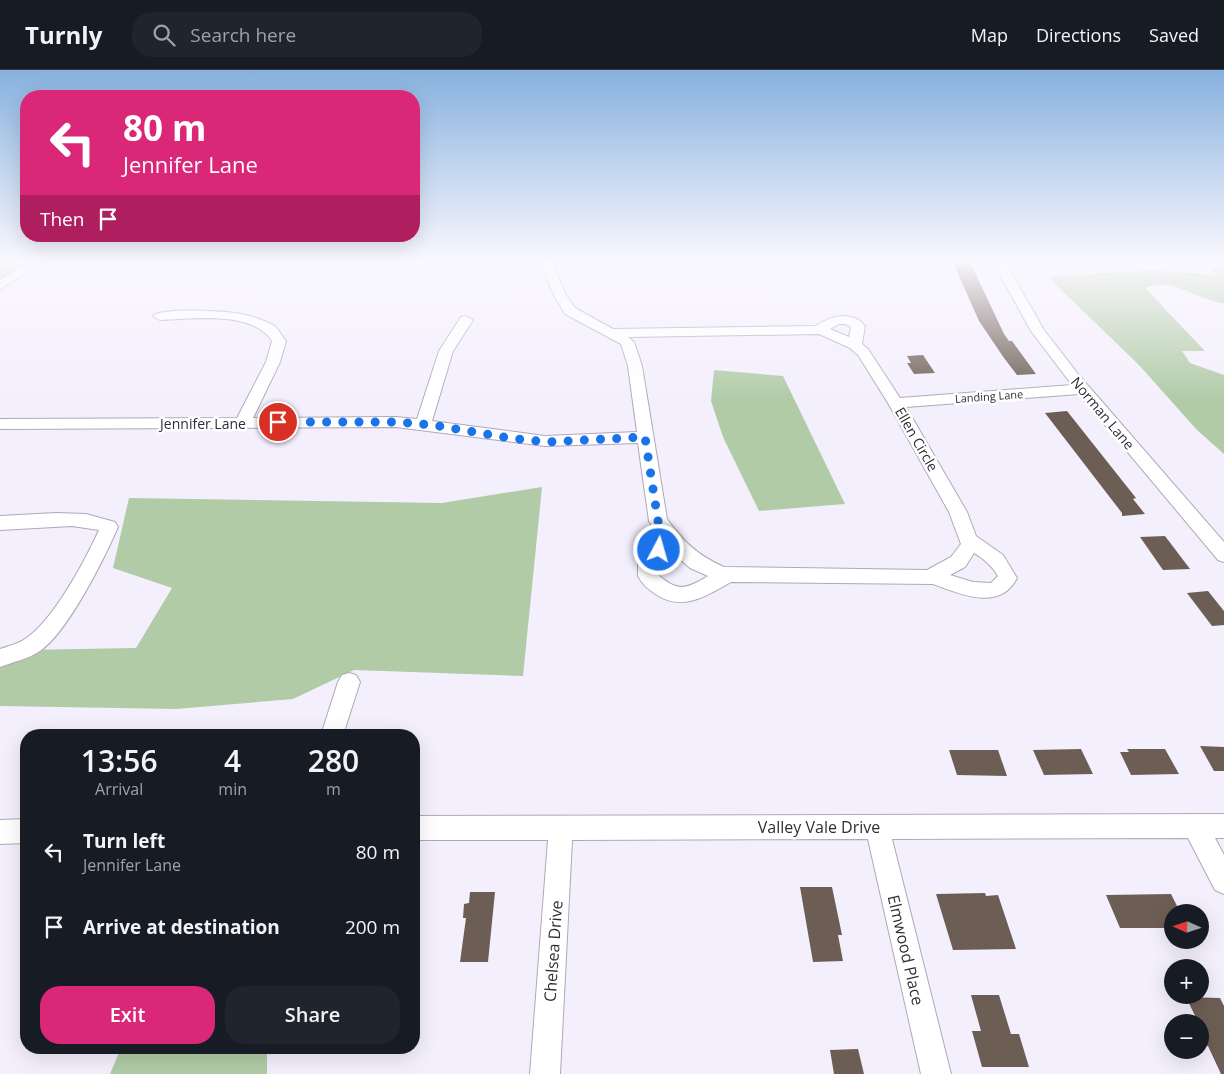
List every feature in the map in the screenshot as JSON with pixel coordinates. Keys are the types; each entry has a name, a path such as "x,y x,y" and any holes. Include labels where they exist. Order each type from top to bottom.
{"street":[{"name":"Ellen Circle","path":"567,307 570,311 610,333 627,342 635,366 658,521 675,544 697,563 722,574 929,578 958,562 970,544 958,512 896,402 863,352 855,345 831,333 819,330 610,333"},
{"name":"Norman Lane","path":"1024,307 1038,331 1083,389 1218,541 1224,555"},
{"path":"160,316 220,316 248,319 268,327 279,342 273,362 243,422"},
{"path":"423,424 446,351 466,320"},
{"name":"Landing Lane","path":"896,402 1083,389"},
{"name":"Jennifer Lane","path":"0,424 375,422 423,424 509,438 547,442 645,437"},
{"path":"0,523 85,520 100,522 108,528 86,571 55,621 34,644 0,658"},
{"name":"Ellen Circle","path":"663,528 659,550 647,563 647,576 659,588 673,595 688,596 728,574"},
{"name":"Ellen Circle","path":"932,576 965,587 983,590 996,589 1008,578 1003,565 968,540"},
{"path":"334,729 349,682"},
{"path":"1195,826 1224,881"},
{"name":"Valley Vale Drive","path":"420,828 1224,826"},
{"name":"Chelsea Drive","path":"545,1074 561,827"},
{"name":"Elmwood Place","path":"877,827 936,1074"},
{"path":"0,832 20,831"}],"green space":[{"path":"1079,307 1163,307 1205,351 1182,351 1190,363 1224,375 1224,454 1197,430 1139,365"},
{"path":"714,370 783,376 845,504 759,511 723,437 711,401"},
{"path":"542,487 523,676 354,670 293,699 176,709 0,706 0,658 23,650 136,648 172,588 113,568 129,498 442,503"},
{"path":"118,1054 267,1054 267,1074 110,1074"}],"building":[{"path":"973,307 991,307 1004,334 1009,341 1012,341 1036,374 1017,375 979,321"},
{"path":"923,355 935,373 914,374 907,363 911,363 907,356"},
{"path":"1067,411 1136,498 1133,499 1145,514 1122,516 1122,513 1045,413"},
{"path":"1165,536 1190,569 1163,570 1140,537"},
{"path":"1208,591 1224,611 1224,625 1212,626 1187,593"},
{"path":"1200,746 1224,747 1224,771 1214,771"},
{"path":"1081,749 1093,774 1044,775 1033,750"},
{"path":"1127,749 1165,749 1179,774 1131,775 1120,752 1129,752"},
{"path":"949,750 998,750 1007,776 957,775"},
{"path":"800,887 832,887 842,935 838,935 843,961 813,962"},
{"path":"470,892 495,892 488,962 460,962 466,918 463,918 464,904 469,903"},
{"path":"985,893 986,896 998,895 1016,949 953,950 936,894"},
{"path":"1171,894 1176,904 1164,904 1164,928 1120,928 1106,895"},
{"path":"971,995 999,995 1011,1034 1019,1034 1029,1067 982,1067 972,1031 981,1031"},
{"path":"1209,998 1220,998 1224,1006 1224,1074 1221,1074 1209,1048 1209,1014 1194,1014 1189,1004 1209,1004"},
{"path":"858,1049 864,1074 834,1074 830,1050"}],"route":[{"path":"278,422 396,422 433,425 509,438 547,442 645,437 658,521 663,528 659,550"}]}
